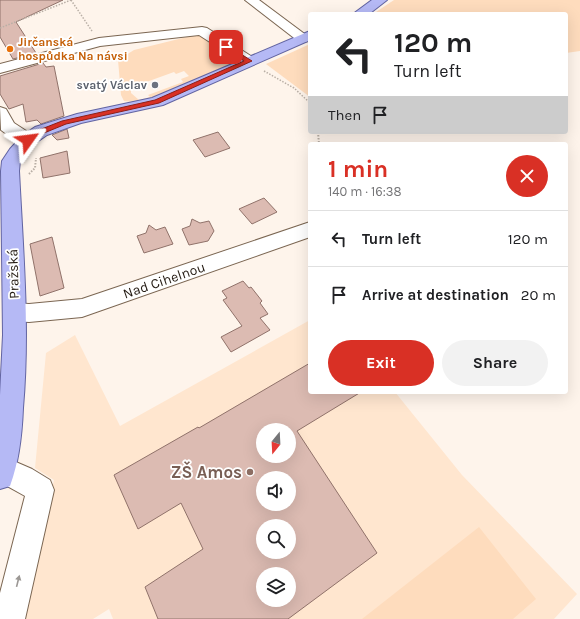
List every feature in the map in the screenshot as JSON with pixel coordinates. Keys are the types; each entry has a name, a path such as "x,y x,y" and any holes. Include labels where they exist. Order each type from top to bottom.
{"main road":[{"path":"363,12 381,0"},
{"name":"Pražská","path":"1,472 11,401 14,312 10,171 11,161 16,153 28,140 41,131 64,122 157,102 307,36"}],"street":[{"path":"251,0 307,36"},
{"path":"0,69 99,42 202,31 254,59"},
{"path":"0,112 7,126 28,140"},
{"name":"Nad Cihelnou","path":"14,312 29,313 82,308 308,230"},
{"path":"1,472 40,490 9,619"}],"path":[{"path":"0,28 71,0 99,42"},
{"path":"254,59 265,61 255,66 294,88 308,101"}],"shaded area":[{"path":"394,0 580,0 580,51 568,53 568,12 376,12"},
{"path":"199,34 237,61 157,96 133,102 124,101 121,95 118,60 134,50","holes":["184,71 189,76 181,79 183,82 148,95 150,97 139,100 131,93 131,90 138,85 174,72 176,74"]},
{"path":"308,45 308,96 266,64"},
{"name":"ZŠ Amos","path":"308,321 308,394 397,394 462,475 577,594 554,619 113,619 109,609 93,619 22,619 54,480 35,468 46,353 75,335 120,426"},
{"path":"479,527 536,599 513,619 362,619"}],"building":[{"path":"0,0 63,0 16,22 36,53 13,59 0,37"},
{"path":"43,63 46,67 54,66 64,116 41,124 37,120 26,122 23,104 9,109 0,94 0,76"},
{"path":"67,129 69,138 57,140 52,135"},
{"path":"218,132 230,148 205,157 193,140"},
{"path":"67,151 70,173 43,178 40,158"},
{"path":"264,198 277,212 252,224 239,209"},
{"path":"192,219 200,223 209,221 214,231 208,241 189,245 182,229 190,226"},
{"path":"149,225 156,230 165,227 173,244 144,253 137,236 146,233"},
{"path":"52,237 64,288 40,296 30,244"},
{"path":"243,281 249,288 251,287 262,301 260,303 268,314 260,318 270,330 231,352 221,337 242,326 223,300 227,298 222,291"},
{"path":"308,364 308,394 358,394 297,431 377,553 288,619 158,619 145,587 203,549 181,503 138,529 114,475 198,427 199,428"}],"place":[{"name":"Jirčanská hospůdka Na návsi","path":"10,49"},
{"name":"svatý Václav","path":"155,85"},
{"name":"ZŠ Amos","path":"250,472"}],"route":[{"path":"28,140 35,134 64,122 157,102 249,61 226,47"}]}
